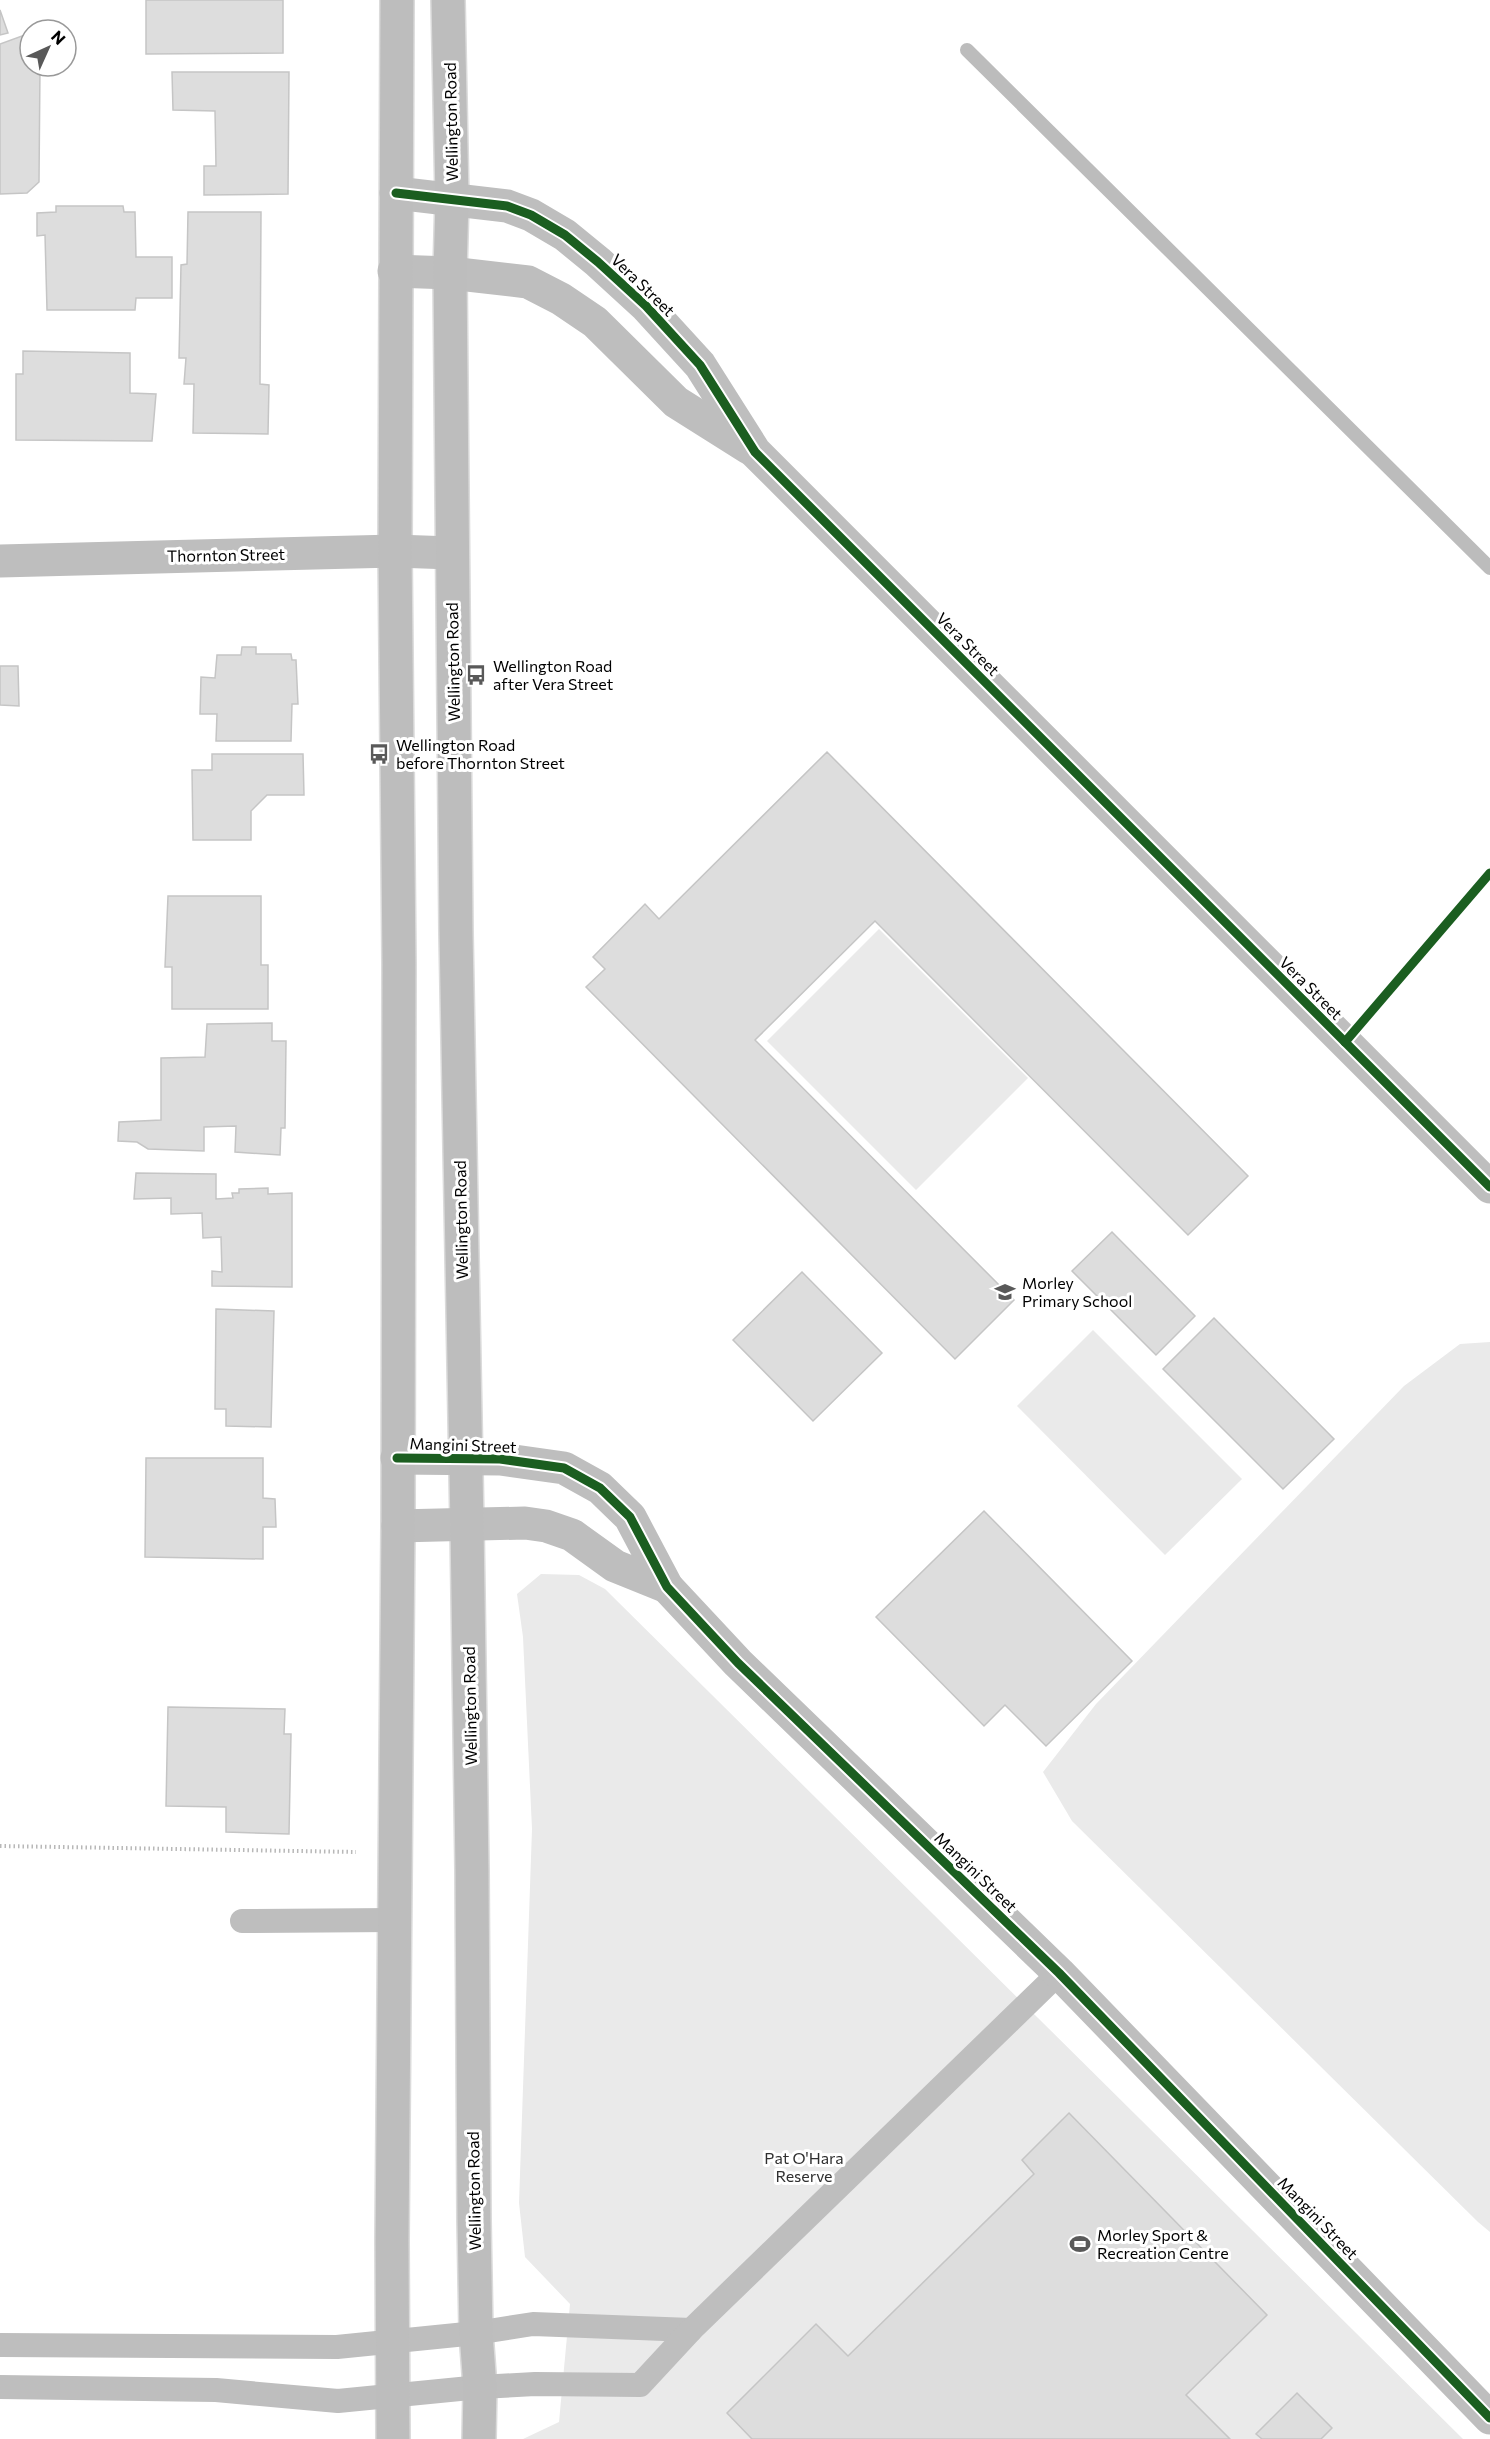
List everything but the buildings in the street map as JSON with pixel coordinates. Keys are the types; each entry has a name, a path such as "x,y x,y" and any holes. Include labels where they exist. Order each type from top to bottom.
{"main road":[{"path":"393,2439 392,2228 398,1526 399,964 394,271 397,0"},
{"name":"Wellington Road","path":"448,0 452,199 450,273 456,933 466,1458 479,2439"}],"street":[{"name":"Vera Street","path":"396,193 507,206 531,215 565,235 598,262 646,306 700,365 756,452 1490,1188"},
{"name":"Vera Street","path":"394,271 450,273 528,282 561,299 594,322 676,402 756,452"},
{"name":"Thornton Street","path":"0,561 395,551 452,553"},
{"name":"Mangini Street","path":"397,1458 500,1459 564,1468 600,1488 630,1517 667,1587 738,1663 1059,1972 1490,2418"},
{"name":"Mangini Street","path":"398,1526 525,1523 546,1526 572,1535 615,1566 667,1587"}],"lane":[{"path":"242,1921 394,1920"},
{"path":"0,2387 216,2390 338,2401 480,2386 640,2385 691,2330 1059,1972"},
{"path":"0,2345 313,2348 476,2333 533,2324 691,2330"}],"path":[{"path":"0,1846 394,1852"}],"green space":[{"path":"879,929 1028,1078 916,1190 767,1041"},
{"path":"1093,1330 1242,1479 1165,1555 1017,1406"},
{"path":"1490,1342 1490,2232 1072,1821 1043,1772 1096,1704 1404,1386 1460,1344"},
{"name":"Pat O'Hara Reserve","path":"541,1574 579,1575 605,1589 1463,2439 523,2439 559,2422 570,2304 525,2257 519,2203 532,1829 523,1637 517,1594"}],"waterway":[{"path":"967,50 1490,568"}],"cycle path":[{"path":"396,193 507,206 531,215 565,235 598,262 646,306 700,365 755,452 1490,1187"},
{"path":"1345,1042 1490,873"},
{"path":"397,1458 500,1459 564,1468 600,1488 630,1517 667,1587 738,1663 1059,1973 1490,2418"}],"place":[{"name":"Wellington Road after Vera Street","path":"476,675"},
{"name":"Wellington Road before Thornton Street","path":"379,754"},
{"name":"Morley Primary School","path":"1005,1292"},
{"name":"Morley Sport & Recreation Centre","path":"1080,2244"}]}
